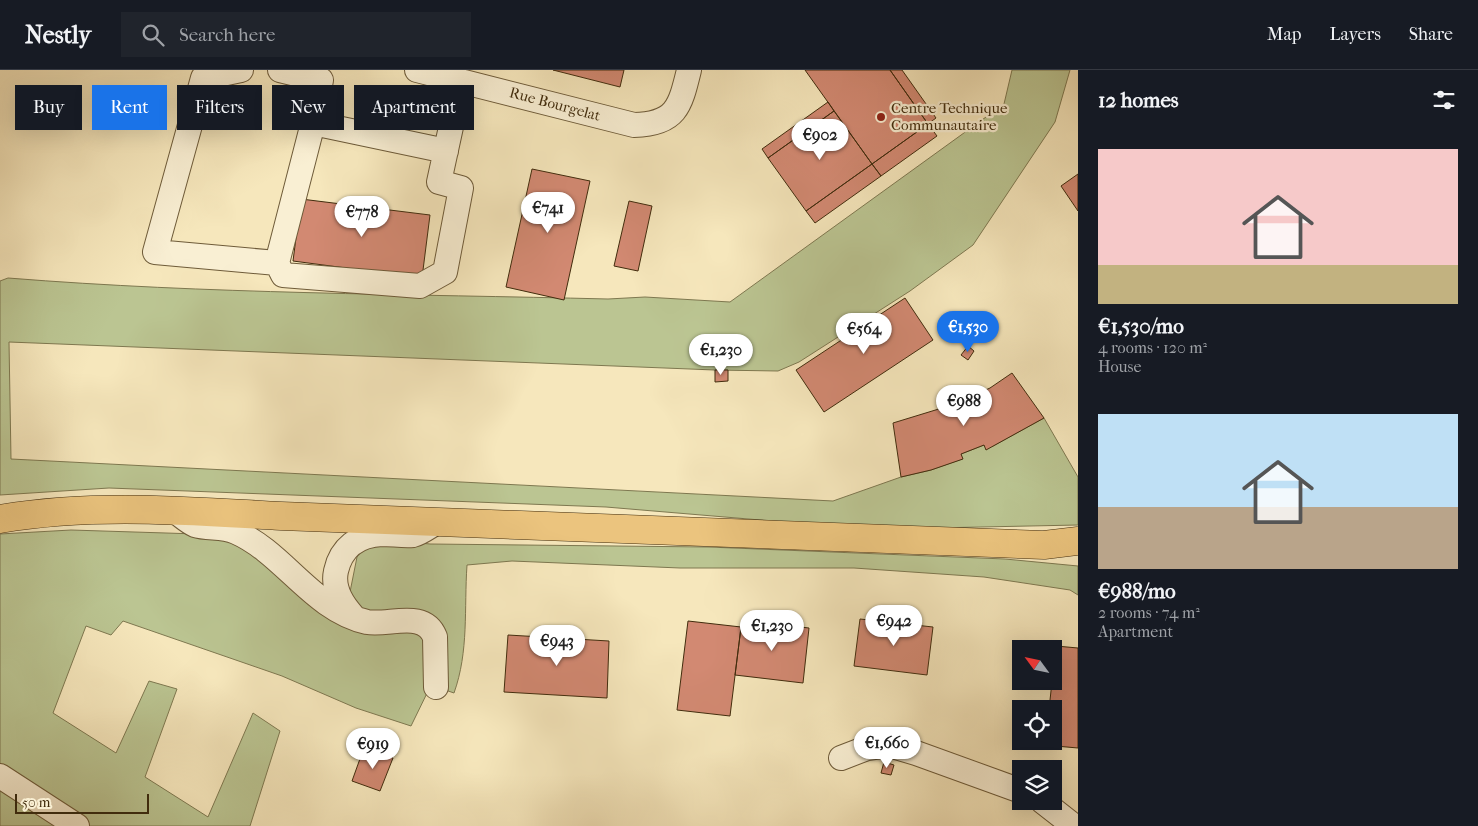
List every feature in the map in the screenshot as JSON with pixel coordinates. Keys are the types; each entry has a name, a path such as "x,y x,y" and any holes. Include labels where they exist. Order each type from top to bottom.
{"main road":[{"path":"0,519 67,511 172,510 1044,545 1078,541"},
{"path":"1044,545 1078,554"}],"street":[{"path":"241,70 203,78 155,252 277,263"},
{"path":"280,70 321,80 320,85"},
{"name":"Rue Bourgelat","path":"417,70 634,125 664,121 681,103 689,70"},
{"path":"311,130 277,263 283,275 420,286 445,272 460,188 439,182 461,81"},
{"path":"344,129 446,151"},
{"path":"172,510 195,524 235,532 255,543 336,609 367,622 412,620 424,623 432,630 436,645 436,687"},
{"path":"354,617 342,604 334,580 338,559 348,546 363,538 380,534 414,535 437,522"},
{"path":"841,758 867,748 890,745 1012,788"},
{"path":"0,776 78,826"},
{"path":"1054,810 1074,826"}],"green space":[{"path":"1012,70 1070,70 1055,122 973,245 910,291 799,362 778,371 9,342 11,459 833,501 901,477 931,470 962,459 961,454 984,445 993,446 1044,418 1078,477 1078,525 933,528 808,524 606,507 109,488 0,495 0,281 8,278 233,290 608,299 645,297 730,302 1004,104"},
{"path":"71,530 229,535 321,612 349,597 358,552 389,540 430,544 708,547 1005,559 1078,566 1078,595 1070,590 984,577 854,568 680,568 512,561 467,565 464,646 459,677 454,693 431,685 411,726 356,708 282,676 123,621 111,635 86,626 53,713 116,753 149,681 177,689 145,777 208,817 253,713 280,731 250,826 0,826 0,534"}],"building":[{"path":"553,70 624,70 620,87"},
{"name":"Centre Technique Communautaire","path":"805,70 890,70 928,124 872,164"},
{"path":"890,70 902,70 936,118 928,124"},
{"path":"828,102 834,111 768,158 762,149"},
{"path":"834,111 872,164 806,211 768,158"},
{"path":"928,124 937,136 881,176 872,164"},
{"path":"872,164 881,176 815,223 806,211"},
{"path":"532,169 590,181 564,300 506,287"},
{"path":"1078,174 1078,211 1061,186"},
{"path":"301,199 430,215 422,278 293,261"},
{"path":"629,201 652,206 638,271 614,266"},
{"path":"905,298 933,340 824,412 796,370"},
{"path":"968,346 974,351 968,360 961,355"},
{"path":"715,370 728,370 728,381 715,382"},
{"path":"1012,373 1044,418 986,450 984,445 961,454 963,459 931,470 901,477 893,423 942,408 940,403 965,394 968,398 990,388"},
{"path":"860,619 933,627 927,675 854,666"},
{"path":"742,620 809,628 803,683 735,675"},
{"path":"688,621 741,627 730,716 677,710"},
{"path":"508,635 609,641 607,698 504,692"},
{"path":"1062,647 1078,648 1078,748 1062,747 1062,700 1050,700 1051,690 1062,690"},
{"path":"369,749 393,758 380,791 352,781 361,756 364,757 366,750"},
{"path":"884,762 894,765 891,775 881,773"}],"place":[{"name":"Centre Technique Communautaire","path":"881,117"}]}
